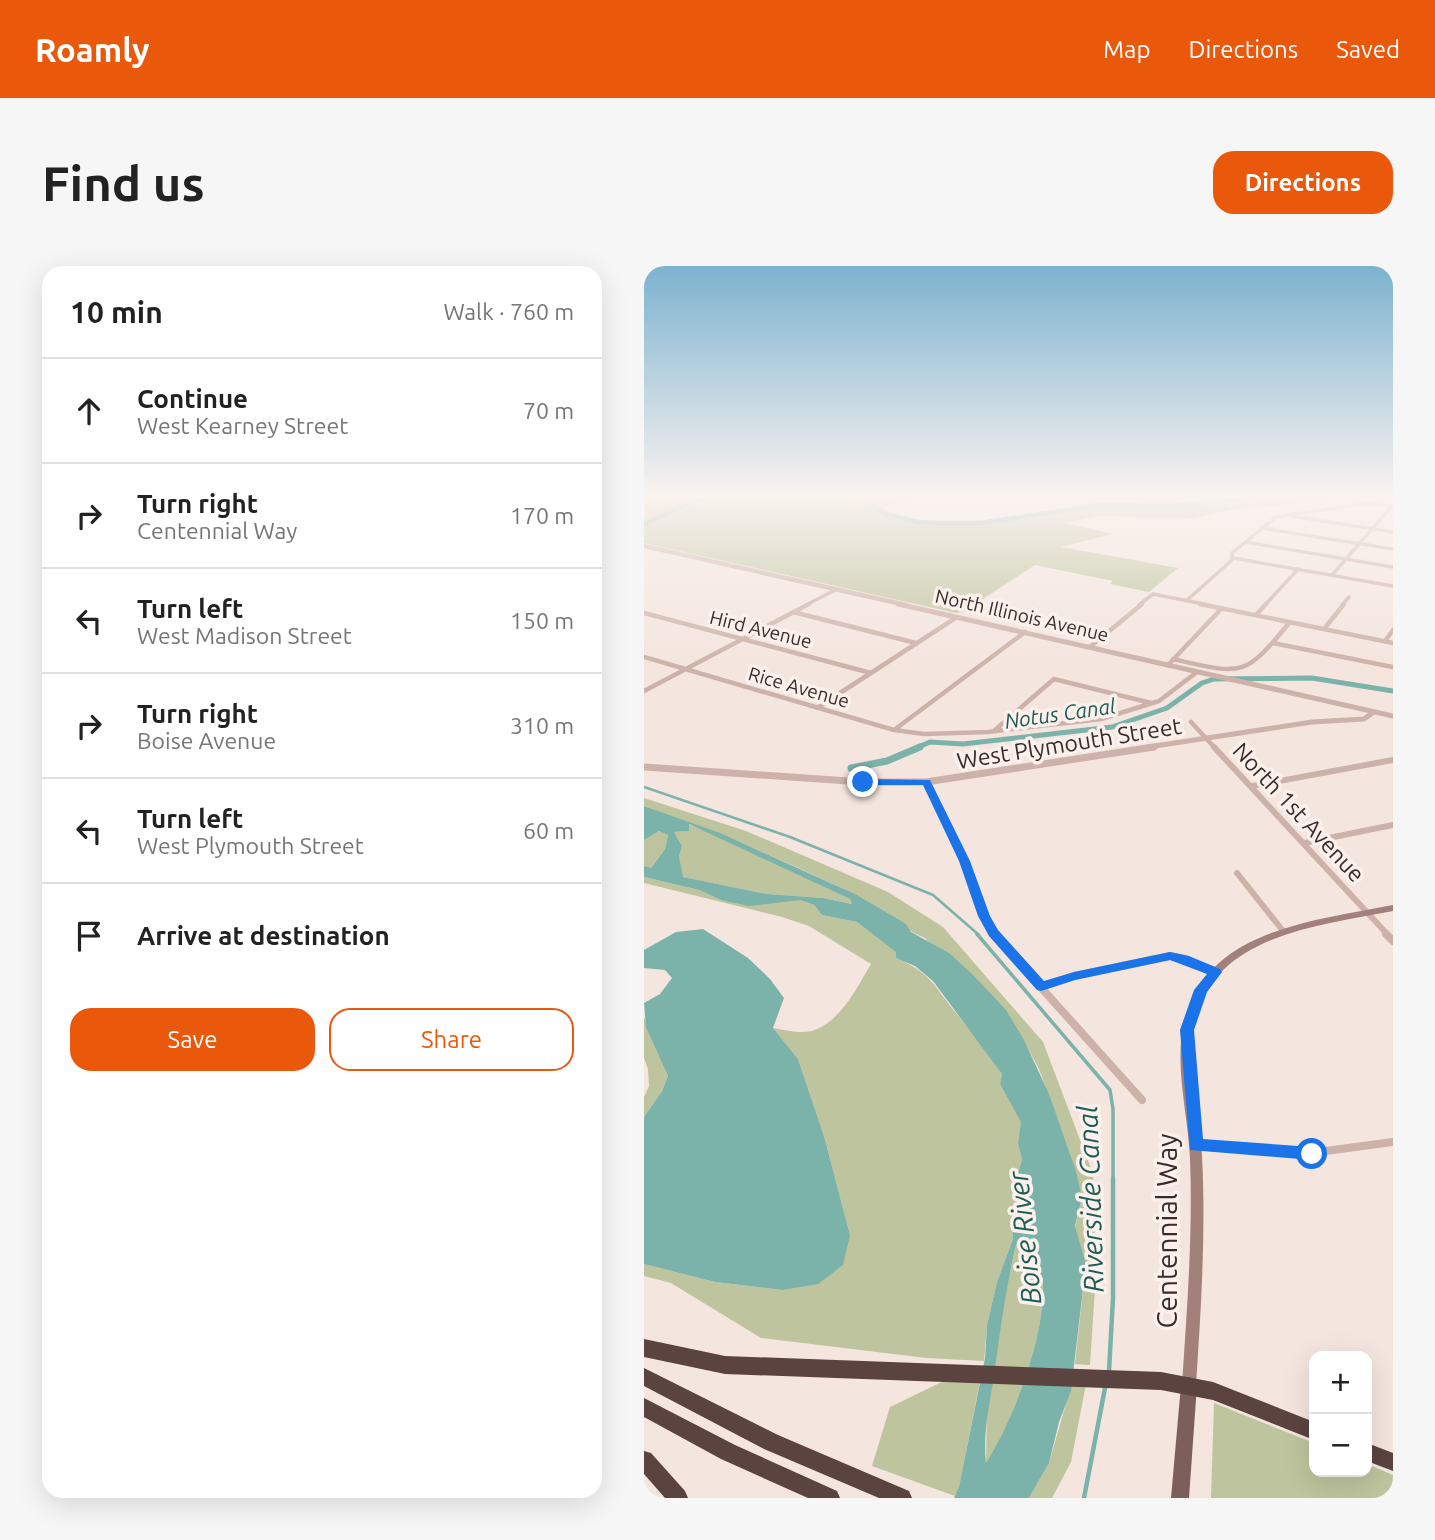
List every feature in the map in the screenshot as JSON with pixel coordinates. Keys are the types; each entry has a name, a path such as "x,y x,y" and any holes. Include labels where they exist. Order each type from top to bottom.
{"highway":[{"path":"644,1348 726,1365 1145,1380 1189,1385 1213,1391 1309,1429"},
{"path":"644,1377 771,1442 902,1498"},
{"path":"644,1407 728,1452 830,1498"},
{"path":"1372,1454 1393,1462"},
{"path":"644,1460 678,1498"}],"main road":[{"path":"1215,972 1243,950 1283,932 1393,908"},
{"name":"Centennial Way","path":"1180,1498 1197,1256 1195,1145 1187,1030 1201,990 1215,972"}],"street":[{"name":"North Illinois Avenue","path":"673,552 1393,716"},
{"path":"1233,552 1233,558"},
{"path":"1307,552 1393,567"},
{"path":"1332,575 1352,552"},
{"path":"1233,558 1393,586"},
{"path":"1186,601 1233,558"},
{"path":"1256,615 1298,569"},
{"path":"644,691 837,589"},
{"path":"1090,647 1153,594 1393,643"},
{"path":"1324,629 1349,597"},
{"path":"1168,665 1223,608"},
{"path":"793,612 916,643"},
{"name":"Hird Avenue","path":"644,613 871,673"},
{"path":"817,708 957,617"},
{"path":"1173,659 1216,668 1242,668 1254,663 1290,622"},
{"path":"1385,641 1393,630"},
{"path":"894,730 1025,632"},
{"path":"1273,643 1393,667"},
{"name":"Rice Avenue","path":"644,657 908,733 993,731 1101,719 1153,704 1197,672"},
{"path":"993,731 1054,679 1153,704"},
{"name":"West Plymouth Street","path":"644,767 863,782 926,782 1311,722 1364,719 1374,712"},
{"name":"North 1st Avenue","path":"1191,722 1393,941"},
{"path":"1252,786 1393,760"},
{"path":"926,782 964,861 993,933 1142,1100"},
{"path":"1304,843 1393,825"},
{"path":"1237,873 1283,932"},
{"path":"1041,987 1074,976 1170,956 1185,959 1215,972"},
{"path":"1195,1145 1312,1154 1341,1153 1393,1142"}],"green space":[{"path":"686,552 1092,552 1178,568 1149,592 1110,584 1113,581 1035,565 963,612 956,613"},
{"path":"644,798 746,831 888,892 943,927 1043,1042 1093,1174 1096,1273 1090,1365 1075,1364 1086,1264 1075,1228 1082,1198 1068,1148 1039,1069 1024,1041 925,938 852,893 749,846 644,806"},
{"path":"688,824 850,899 852,904 823,898 767,894 682,877 679,857 682,846 674,832 689,831"},
{"path":"659,831 668,835 665,849 650,869 644,866 644,840"},
{"path":"644,877 699,890 721,900 800,900 814,905 822,915 857,922 897,952 896,958 917,969 930,981 991,1058 1002,1074 1000,1084 1022,1122 1018,1144 1022,1160 1018,1172 1020,1194 1013,1213 1013,1239 997,1282 987,1325 984,1361 926,1358 761,1338 671,1283 644,1276 644,1264 715,1282 782,1290 850,1235 824,1136 798,1059 773,1028 803,1032 822,1026 840,1012 871,964 809,926 644,883"},
{"path":"644,1017 668,1076 662,1091 644,1117 644,1097 649,1086 644,1058"},
{"path":"1022,1238 1032,1250 1043,1284 1042,1311 1025,1380 1006,1426 986,1464 987,1407 996,1363 998,1330 1016,1245"},
{"path":"946,1380 980,1381 959,1488 955,1496 872,1466 890,1407"},
{"path":"1072,1383 1086,1384 1071,1462 1052,1498 1029,1498 1049,1463"},
{"path":"1214,1403 1309,1441 1309,1477 1372,1477 1372,1466 1393,1475 1393,1498 1211,1498"}],"water":[{"name":"Boise River","path":"644,806 720,833 855,894 906,924 911,932 949,953 1006,1010 1024,1040 1049,1094 1076,1171 1082,1198 1075,1226 1086,1264 1071,1391 1059,1422 1049,1463 1029,1498 954,1498 959,1487 985,1358 987,1325 997,1282 1013,1239 1013,1213 1020,1194 1018,1172 1022,1160 1018,1144 1021,1122 1000,1084 1002,1074 933,981 915,966 896,958 896,952 857,922 822,915 814,905 800,900 749,906 721,900 699,890 644,877 644,866 651,868 665,849 668,835 659,831 644,840","holes":["689,824 850,899 852,904 823,898 767,894 683,877 679,857 682,846 674,832 689,831","1022,1238 1032,1250 1042,1281 1042,1310 1025,1380 986,1463 986,1425 1002,1318 1016,1245"]},
{"path":"703,929 748,958 770,979 784,998 773,1028 798,1059 824,1136 850,1235 843,1265 818,1284 782,1290 715,1282 644,1264 644,1117 662,1091 668,1076 646,1027 644,1003 660,994 672,978 665,970 644,968 644,950 676,932"}],"waterway":[{"name":"Notus Canal","path":"916,748 930,742 963,744 1112,727 1167,708 1202,683 1214,679 1312,678 1393,691"},
{"name":"Notus Canal","path":"851,768 887,761 920,747"},
{"name":"Riverside Canal","path":"644,787 790,837 933,895 979,935"},
{"name":"Riverside Canal","path":"977,934 1110,1090 1113,1109 1113,1298 1109,1371"},
{"name":"Riverside Canal","path":"1084,1498 1105,1388"}],"route":[{"path":"863,782 926,782 964,861 977,901 993,933 1041,987 1074,976 1170,956 1185,959 1215,972 1201,990 1187,1030 1195,1145 1312,1154"}]}
